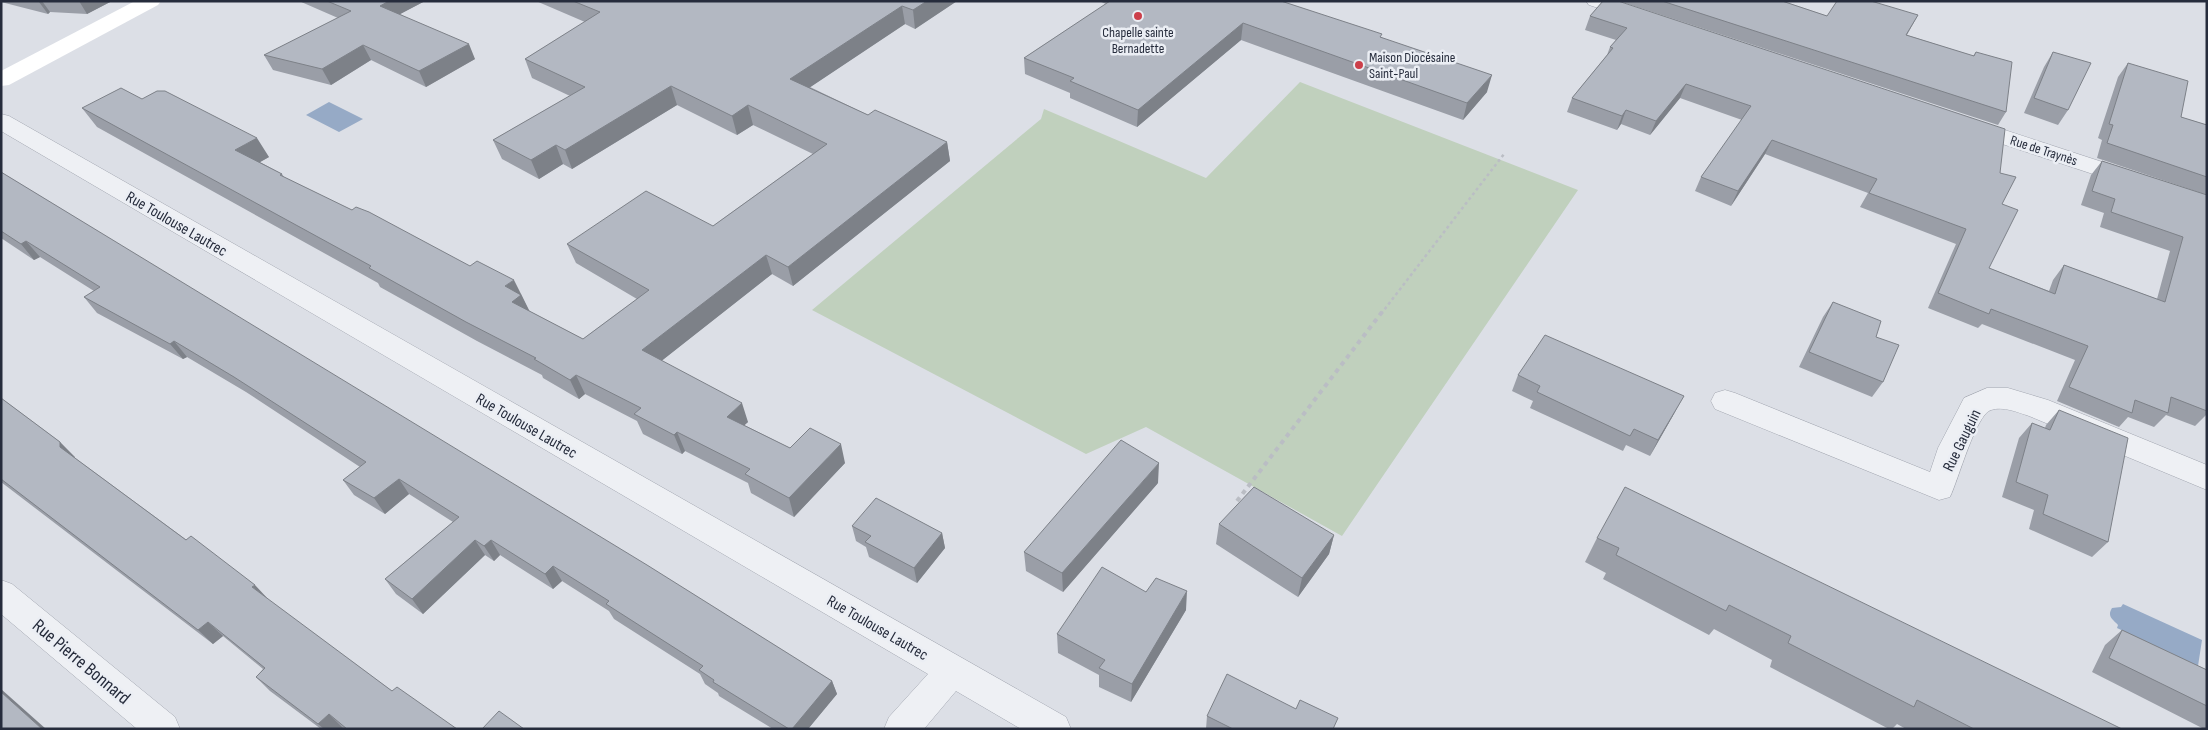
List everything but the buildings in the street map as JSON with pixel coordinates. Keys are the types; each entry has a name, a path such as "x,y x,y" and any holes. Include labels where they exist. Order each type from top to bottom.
{"main road":[{"path":"1,80 151,1"}],"street":[{"path":"1596,1 1657,21"},
{"name":"Rue de Traynès","path":"1952,120 2150,185"},
{"name":"Rue Toulouse Lautrec","path":"1,121 1054,729"},
{"name":"Rue Gauguin","path":"1725,401 1939,488 1953,448 1974,406 1987,399 2008,399 2038,408 2207,478"},
{"name":"Rue Pierre Bonnard","path":"1,594 163,729"},
{"path":"901,729 953,670"}],"path":[{"path":"1237,501 1504,154"}],"green space":[{"path":"1300,82 1578,190 1342,536 1146,427 1086,454 812,310 1041,119 1044,109 1206,178"}],"water":[{"path":"329,102 363,119 339,132 306,115"},
{"path":"2123,604 2202,640 2198,666 2117,628 2118,625 2110,615 2111,611 2112,608 2121,607"}],"place":[{"name":"Chapelle sainte Bernadette","path":"1138,16"},
{"name":"Maison Diocésaine Saint-Paul","path":"1359,65"}]}
